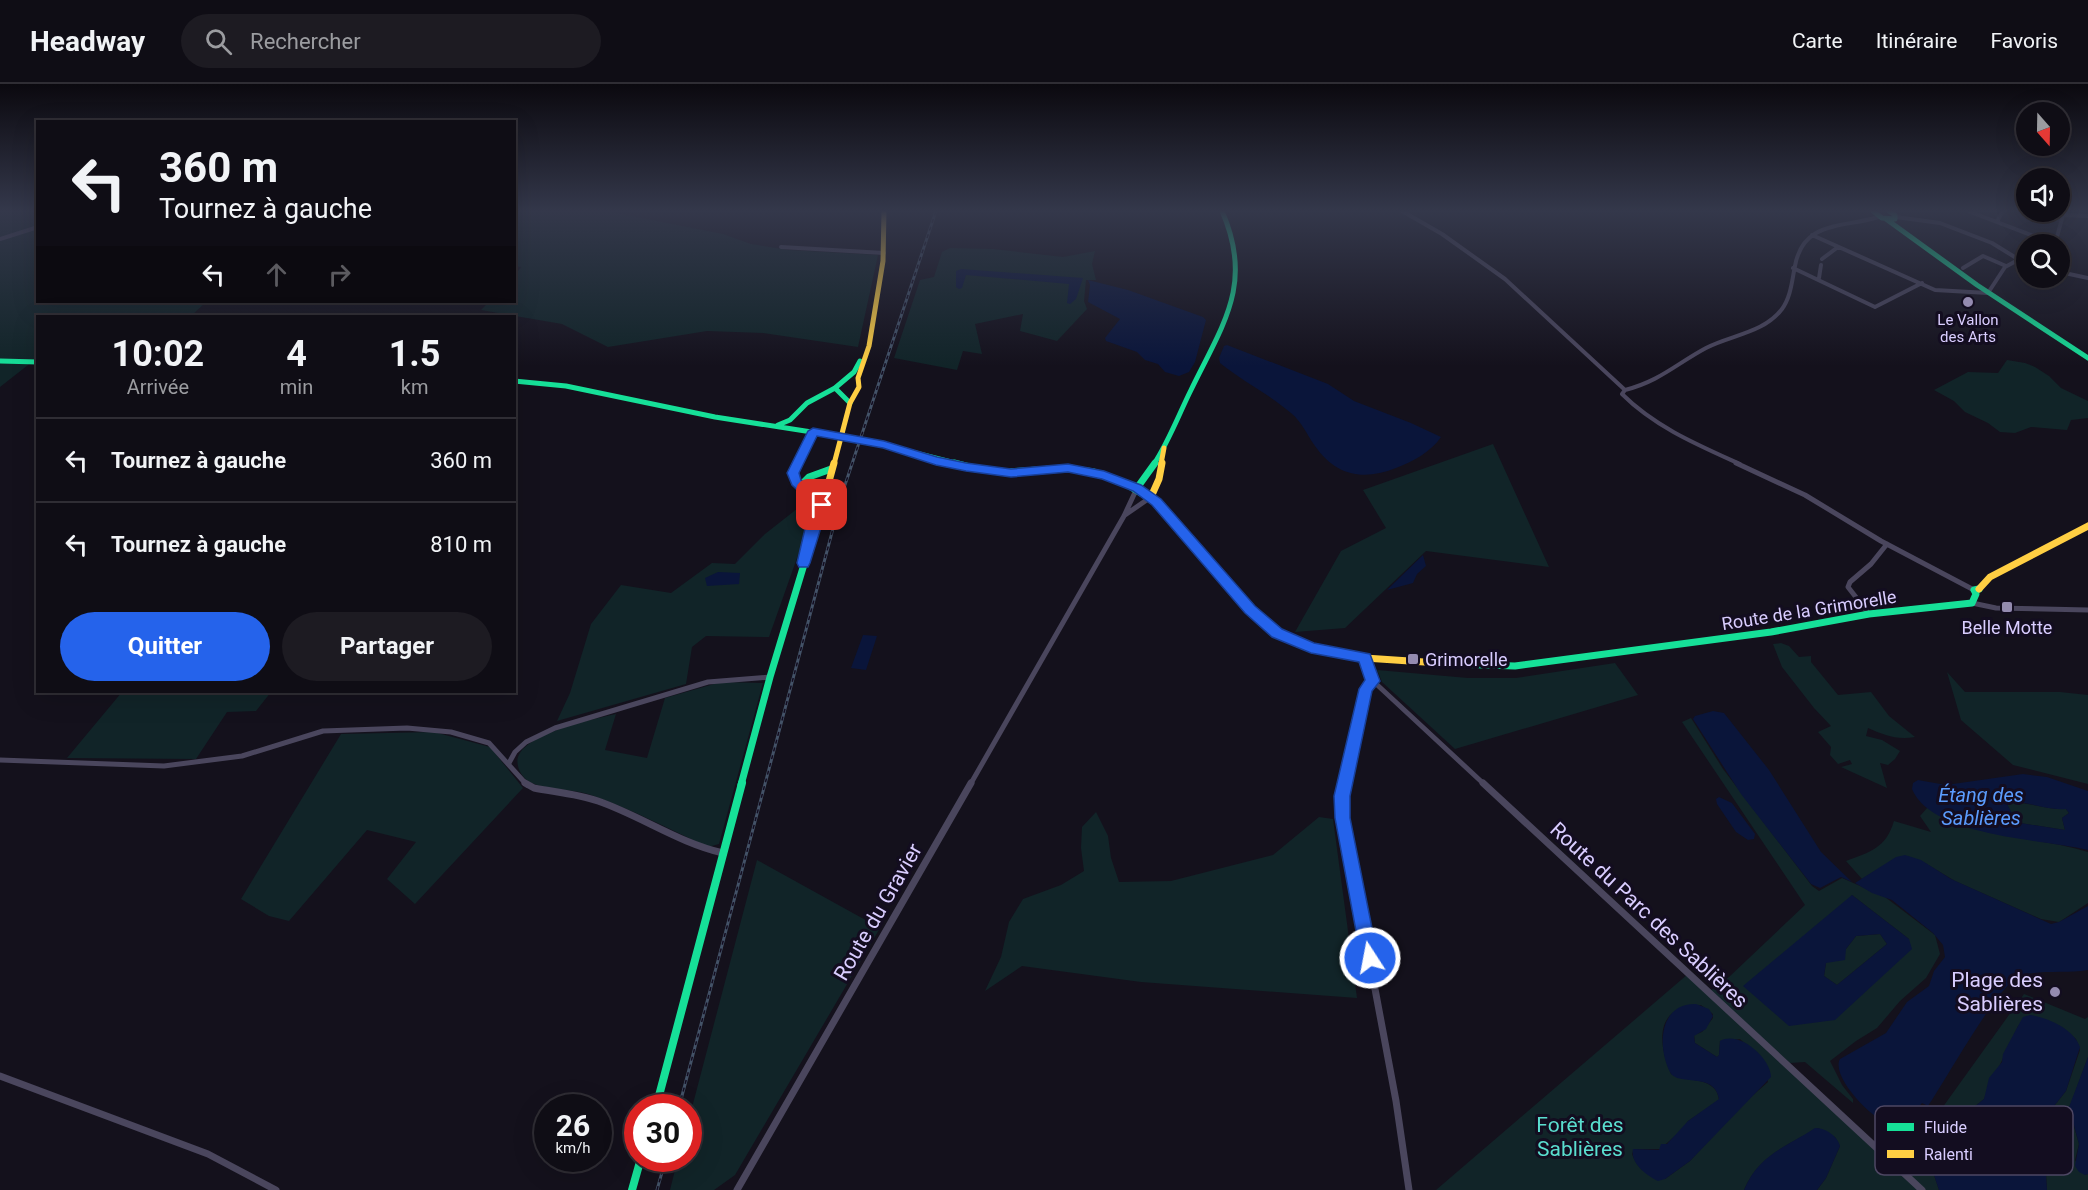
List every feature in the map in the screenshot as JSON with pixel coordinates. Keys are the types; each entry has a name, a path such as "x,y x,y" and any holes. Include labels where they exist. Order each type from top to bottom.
{"street":[{"path":"803,563 820,518 850,403 859,387 858,382 870,335 882,263"},
{"path":"1137,488 1151,471 1227,318 1238,271 1238,263"},
{"path":"1482,263 1505,279 1625,390"},
{"path":"1795,263 1792,291 1782,310 1766,323 1744,335 1708,347 1677,368 1625,390 1622,394 1640,412 1656,422 1716,454 1805,495 1844,516 1887,544 1974,590 1981,588 1990,577 2018,561 2088,526"},
{"path":"1874,263 1935,290 1979,294 1988,293 1992,289 1994,280 2006,266 2013,263"},
{"path":"1947,263 1988,293 2088,358"},
{"path":"1963,268 1972,263"},
{"path":"1998,263 2006,266"},
{"path":"1819,279 1821,265"},
{"path":"1793,268 1875,308 1922,283"},
{"path":"2070,274 2088,278"},
{"path":"850,403 839,392 838,383 856,371 870,335"},
{"path":"0,361 36,362"},
{"path":"844,380 858,382"},
{"name":"Route de la Grimorelle","path":"516,381 590,390 715,417 872,442 966,467 1011,473 1068,468 1104,475 1137,488 1148,495 1266,625 1298,644 1365,658 1489,667 1515,666 1771,632 1869,614 1972,603"},
{"path":"776,426 790,420 807,404 828,394 856,391"},
{"path":"790,420 801,429"},
{"path":"659,1094 770,677 818,507 817,500 794,480 793,473 813,431"},
{"path":"1124,516 1148,495 1159,479 1164,446"},
{"path":"802,487 803,481 809,477 818,476 831,469"},
{"path":"795,471 809,477"},
{"path":"818,476 825,478 827,486"},
{"path":"810,493 819,492 827,486"},
{"name":"Route du Gravier","path":"737,1190 1124,516 1137,488"},
{"path":"1869,614 1848,587 1850,582 1871,564 1887,544"},
{"path":"1974,590 1976,594 1972,603 1996,608 2088,610"},
{"name":"Route du Parc des Sablières","path":"1365,658 1373,681 1875,1146"},
{"path":"509,763 515,752 526,742 555,728 708,682 770,677"},
{"path":"1373,681 1366,689 1342,796 1342,818 1396,1101 1409,1190"},
{"path":"0,760 164,765 253,753 323,730 433,729 489,743 526,784 534,788 596,800 701,848 723,853"},
{"path":"0,1076 208,1154 276,1190"},
{"path":"632,1190 637,1172"},
{"name":"Route du Parc des Sablières","path":"1906,1175 1922,1190"}],"green space":[{"path":"0,263 36,263 36,303 205,303 192,315 36,315 36,359 0,387"},
{"path":"516,263 876,263 858,347 763,333 707,331 608,347 562,324 481,310 488,303 516,303 516,274 521,267 516,266"},
{"path":"939,263 1092,263 1096,280 1086,280 1084,301 1087,309 1057,341 1020,331 1023,314 975,324 982,354 963,351 957,370 894,358 920,280 934,277"},
{"path":"2007,360 2035,367 2061,388 2088,401 2088,418 2071,420 2067,430 2031,427 2015,433 2000,432 1988,423 1965,412 1954,401 1934,390 1968,372 1998,373"},
{"path":"1493,444 1549,567 1426,551 1345,628 1295,632 1341,551 1386,528 1363,490"},
{"path":"807,501 814,510 769,637 706,636 692,647 686,684 557,721 570,693 591,624 621,585 671,593 712,563 735,564 765,534"},
{"path":"1781,643 1789,646 1799,657 1811,656 1811,662 1838,695 1871,692 1889,716 1915,737 1890,736 1868,728 1866,736 1882,740 1900,751 1888,765 1880,763 1887,788 1841,767 1852,764 1850,760 1838,764 1830,755 1831,747 1818,732 1831,726 1782,667 1773,644"},
{"path":"1615,663 1638,695 1455,749 1382,682 1377,670 1468,678 1516,678"},
{"path":"1947,672 1965,692 2060,692 2088,695 2088,784 2013,765 1961,720"},
{"path":"721,682 763,683 719,844 708,847 591,795 535,784 526,780 519,770 519,755 540,737 574,724 616,714 605,750 647,758 665,698"},
{"path":"121,693 270,693 256,711 227,712 196,759 67,758"},
{"path":"1691,718 1723,769 1812,886 1819,891 1842,878 1885,897 1935,935 1940,954 1926,978 1900,1001 1877,1028 1830,1061 1842,1085 1853,1099 1853,1103 1805,1062 1790,1063 1710,991 1729,977 1805,905 1682,722","holes":["1852,895 1909,939 1789,1026"]},
{"path":"434,732 490,747 523,788 415,904 387,879 416,842 367,830 289,921 269,916 241,899 341,734"},
{"path":"2006,802 2066,809 2069,813 2062,818 2065,830 2020,823 2012,815"},
{"path":"1928,807 1965,825 1985,831 2088,852 2088,903 2059,922 2041,919 1955,881 1925,863 1878,869 1862,879 1846,861 1870,852 1882,843 1894,821 1931,832 1920,816"},
{"path":"1096,812 1108,836 1111,858 1119,882 1171,881 1273,855 1319,817 1333,819 1357,998 1141,982 1022,966 985,991 1001,957 1009,922 1023,899 1061,885 1084,871 1081,848 1082,827"},
{"path":"757,860 880,928 735,1175 714,1190 670,1190 674,1172 702,1172 702,1094 696,1094"},
{"path":"1880,934 1887,944 1837,985 1824,976 1826,963 1846,949 1856,936"},
{"name":"Forêt des Sablières","path":"1688,974 1875,1146 1875,1175 1934,1175 1939,1190 1817,1190 1826,1178 1840,1146 1835,1137 1818,1128 1769,1157 1755,1171 1744,1190 1436,1190","holes":["1701,1005 1713,1014 1713,1018 1702,1032 1694,1035 1695,1043 1717,1057 1720,1041 1740,1039 1764,1061 1768,1082 1743,1104 1690,1161 1665,1179 1654,1176 1637,1164 1632,1154 1634,1149 1660,1149 1682,1130 1688,1121 1719,1100 1717,1092 1707,1083 1671,1074 1663,1050 1664,1025 1677,1010"]},
{"name":"Forêt des Sablières","path":"2024,994 2085,1019 2088,1017 2088,1057 2070,1106 2054,1106 2066,1091 2080,1050 2076,1039 2060,1026 2030,1015 2018,1026 1984,1099 1975,1106 1944,1106"},
{"name":"Forêt des Sablières","path":"2073,1123 2079,1144 2075,1160 2085,1175 2088,1174 2088,1190 2047,1190 2046,1175 2073,1175"}],"water":[{"path":"961,269 1083,278 1076,299 1070,304 1067,303 1069,284 966,275 962,288 959,289 956,287 956,271"},
{"path":"1088,280 1128,290 1203,317 1206,320 1195,362 1189,372 1179,376 1165,372 1158,364 1145,360 1137,352 1106,341 1105,338 1120,319 1088,302 1090,285"},
{"path":"1227,345 1328,384 1354,401 1441,437 1421,456 1384,472 1361,475 1341,470 1323,456 1291,413 1220,363 1219,358 1224,346"},
{"path":"1423,555 1426,566 1417,574 1413,583 1387,590"},
{"path":"718,572 740,573 739,584 707,586 705,578"},
{"path":"863,635 877,636 866,670 851,668"},
{"path":"1713,711 1724,713 1769,770 1821,852 1852,882 1841,877 1820,888 1811,884 1741,794 1693,719 1695,716"},
{"name":"Étang des Sablières","path":"2023,774 2047,777 2088,791 2088,850 2018,839 1965,826 1942,817 1923,805 1912,789 1913,783 1918,780 1946,785","holes":["2006,802 2066,809 2069,813 2062,818 2065,830 2020,823 2015,819"]},
{"path":"1719,797 1732,803 1755,834 1754,839 1748,840 1736,832 1717,804 1716,799"},
{"name":"Étang des Sablières","path":"1905,855 1921,860 1951,879 2051,924 2088,906 2088,970 2020,976 1999,996 1986,1014 1928,1106 1922,1103 1919,1106 1875,1106 1875,1116 1848,1087 1839,1067 1840,1059 1886,1033 1907,1002 1929,986 1934,971 1945,957 1943,945 1933,933 1892,900 1872,893 1855,883 1896,857"},
{"path":"1852,895 1909,939 1912,949 1835,1020 1789,1026 1743,986","holes":["1880,934 1887,944 1837,985 1824,976 1826,963 1845,960 1846,949 1856,936"]},
{"path":"1696,1004 1709,1009 1713,1016 1706,1029 1694,1036 1695,1043 1717,1057 1720,1041 1736,1039 1745,1043 1766,1062 1771,1077 1690,1161 1665,1179 1658,1181 1636,1164 1633,1149 1659,1150 1661,1144 1667,1144 1688,1121 1719,1099 1716,1090 1711,1085 1674,1076 1670,1072 1663,1051 1664,1028 1668,1018 1684,1006"},
{"path":"2030,1015 2059,1025 2077,1040 2080,1047 2066,1091 2054,1106 1975,1106 1984,1099 1989,1078 2002,1062 2003,1054 2023,1017"},
{"path":"2088,1057 2088,1174 2085,1175 2075,1166 2079,1144 2073,1122 2073,1106 2069,1106"},
{"path":"1815,1128 1830,1133 1840,1146 1826,1178 1817,1190 1744,1190 1757,1168 1765,1160"},
{"path":"1934,1175 2046,1175 2047,1190 1939,1190"}],"railway":[{"path":"682,1094 843,491 919,263"},
{"path":"657,1190 662,1172"}],"traffic: fast":[{"path":"1137,488 1156,462 1228,314 1235,286 1237,263"},
{"path":"1946,263 2088,358"},
{"path":"0,361 36,362"},
{"path":"850,403 835,388 854,372 860,361"},
{"path":"516,381 566,386 715,417 831,435"},
{"path":"778,425 790,420 807,403 835,388"},
{"path":"802,487 794,480 793,473 813,431"},
{"path":"831,435 872,442"},
{"path":"872,442 977,469 1008,472 1066,468 1094,472 1121,481 1156,502 1265,624"},
{"path":"809,537 818,503 804,490 802,484 809,477 831,469"},
{"path":"659,1094 770,677 828,485"},
{"path":"1454,664 1515,666 1771,632 1869,614 1972,603 1976,594 1974,590 1979,589"},
{"path":"632,1190 637,1172"}],"traffic: slow":[{"path":"828,485 850,403 859,387 858,378 869,346 883,263"},
{"path":"1151,497 1159,479 1164,448"},
{"path":"1979,589 1990,577 2088,526"},
{"path":"1265,624 1298,644 1365,658 1454,664"}],"place":[{"name":"Le Vallon des Arts","path":"1968,302"},
{"name":"Belle Motte","path":"2007,607"},
{"name":"Grimorelle","path":"1413,659"},
{"name":"Plage des Sablières","path":"2055,992"}],"route":[{"path":"822,505 820,518 803,563 818,503 810,493 796,483 793,473 813,431 893,447 936,461 966,467 1011,473 1068,468 1104,475 1137,488 1156,502 1259,620 1277,633 1311,648 1365,658 1373,681 1366,689 1352,760 1342,796 1342,818 1370,958"}]}
